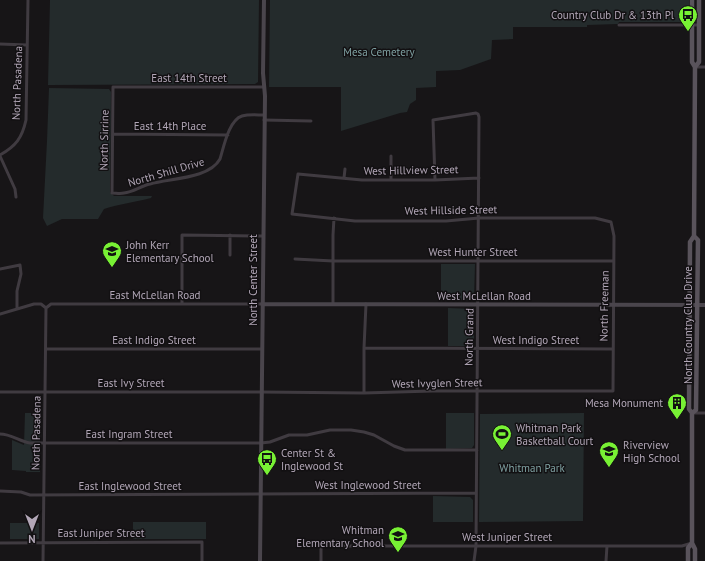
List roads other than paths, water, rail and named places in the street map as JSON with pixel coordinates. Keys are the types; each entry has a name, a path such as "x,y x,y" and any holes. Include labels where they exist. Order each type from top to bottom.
{"main road":[{"name":"North Country Club Drive","path":"692,0 692,62 695,67 694,236 690,242 689,409 692,413 692,543 695,549 695,561"},
{"name":"North Country Club Drive","path":"695,67 699,62 699,0"},
{"name":"North Country Club Drive","path":"692,413 696,410 698,240 694,236"},
{"name":"North Country Club Drive","path":"688,561 688,548 692,543"}],"street":[{"name":"North Pasadena","path":"0,156 17,142 24,129 26,120 28,0"},
{"name":"North Center Street","path":"260,561 264,0"},
{"path":"619,25 699,24"},
{"path":"0,44 27,44"},
{"path":"695,67 705,67"},
{"name":"East 14th Street","path":"113,87 264,87"},
{"name":"North Sirrine","path":"112,193 113,87"},
{"name":"North Grand","path":"435,180 433,120 476,113 478,114 478,349 476,546 474,561"},
{"name":"North Shill Drive","path":"112,193 125,193 152,183 185,178 214,167 220,159 231,125 235,120 247,115 264,115"},
{"path":"264,120 311,121"},
{"name":"East 14th Place","path":"113,134 228,135"},
{"path":"0,156 15,189 16,197"},
{"path":"391,156 391,180"},
{"path":"344,178 345,169"},
{"name":"West Hillview Street","path":"292,214 298,174 362,180 435,180 479,178"},
{"name":"West Hillside Street","path":"292,214 355,221 446,221 479,218 595,218 611,222"},
{"path":"333,304 334,218"},
{"name":"North Freeman","path":"611,222 614,236 613,391"},
{"path":"182,304 182,235 263,236"},
{"path":"230,235 230,255"},
{"name":"West Hunter Street","path":"295,259 333,261 614,261"},
{"path":"0,269 20,265 21,274 17,291 17,309"},
{"name":"East McLellan Road","path":"0,314 38,304 47,307 51,304 262,304"},
{"name":"West McLellan Road","path":"262,304 705,305"},
{"path":"364,393 366,304"},
{"name":"North Pasadena","path":"43,561 47,307"},
{"name":"West Indigo Street","path":"364,348 613,349"},
{"name":"East Indigo Street","path":"46,349 262,349"},
{"name":"West Ivyglen Street","path":"261,392 364,393 613,391"},
{"name":"East Ivy Street","path":"0,392 261,392"},
{"path":"692,413 705,413"},
{"name":"East Ingram Street","path":"0,434 8,435 26,443 261,443 270,442 286,436 311,435 330,430 352,430 374,435 405,450 477,450"},
{"name":"East Inglewood Street","path":"0,491 21,492 30,495 260,495"},
{"name":"West Inglewood Street","path":"260,495 476,493"},
{"name":"East Juniper Street","path":"0,543 202,542 202,561"},
{"name":"West Juniper Street","path":"321,561 321,546 682,546 692,543"},
{"path":"606,561 607,546"}],"place":[{"name":"Country Club Dr & 13th Pl","path":"688,32"},
{"name":"John Kerr Elementary School","path":"112,268"},
{"name":"Mesa Monument","path":"677,420"},
{"name":"Whitman Park Basketball Court","path":"502,451"},
{"name":"Riverview High School","path":"609,468"},
{"name":"Center St & Inglewood St","path":"267,476"},
{"name":"Whitman Elementary School","path":"398,553"}],"park label":[{"name":"Mesa Cemetery","path":"379,52"},
{"name":"Whitman Park","path":"532,468"}]}
